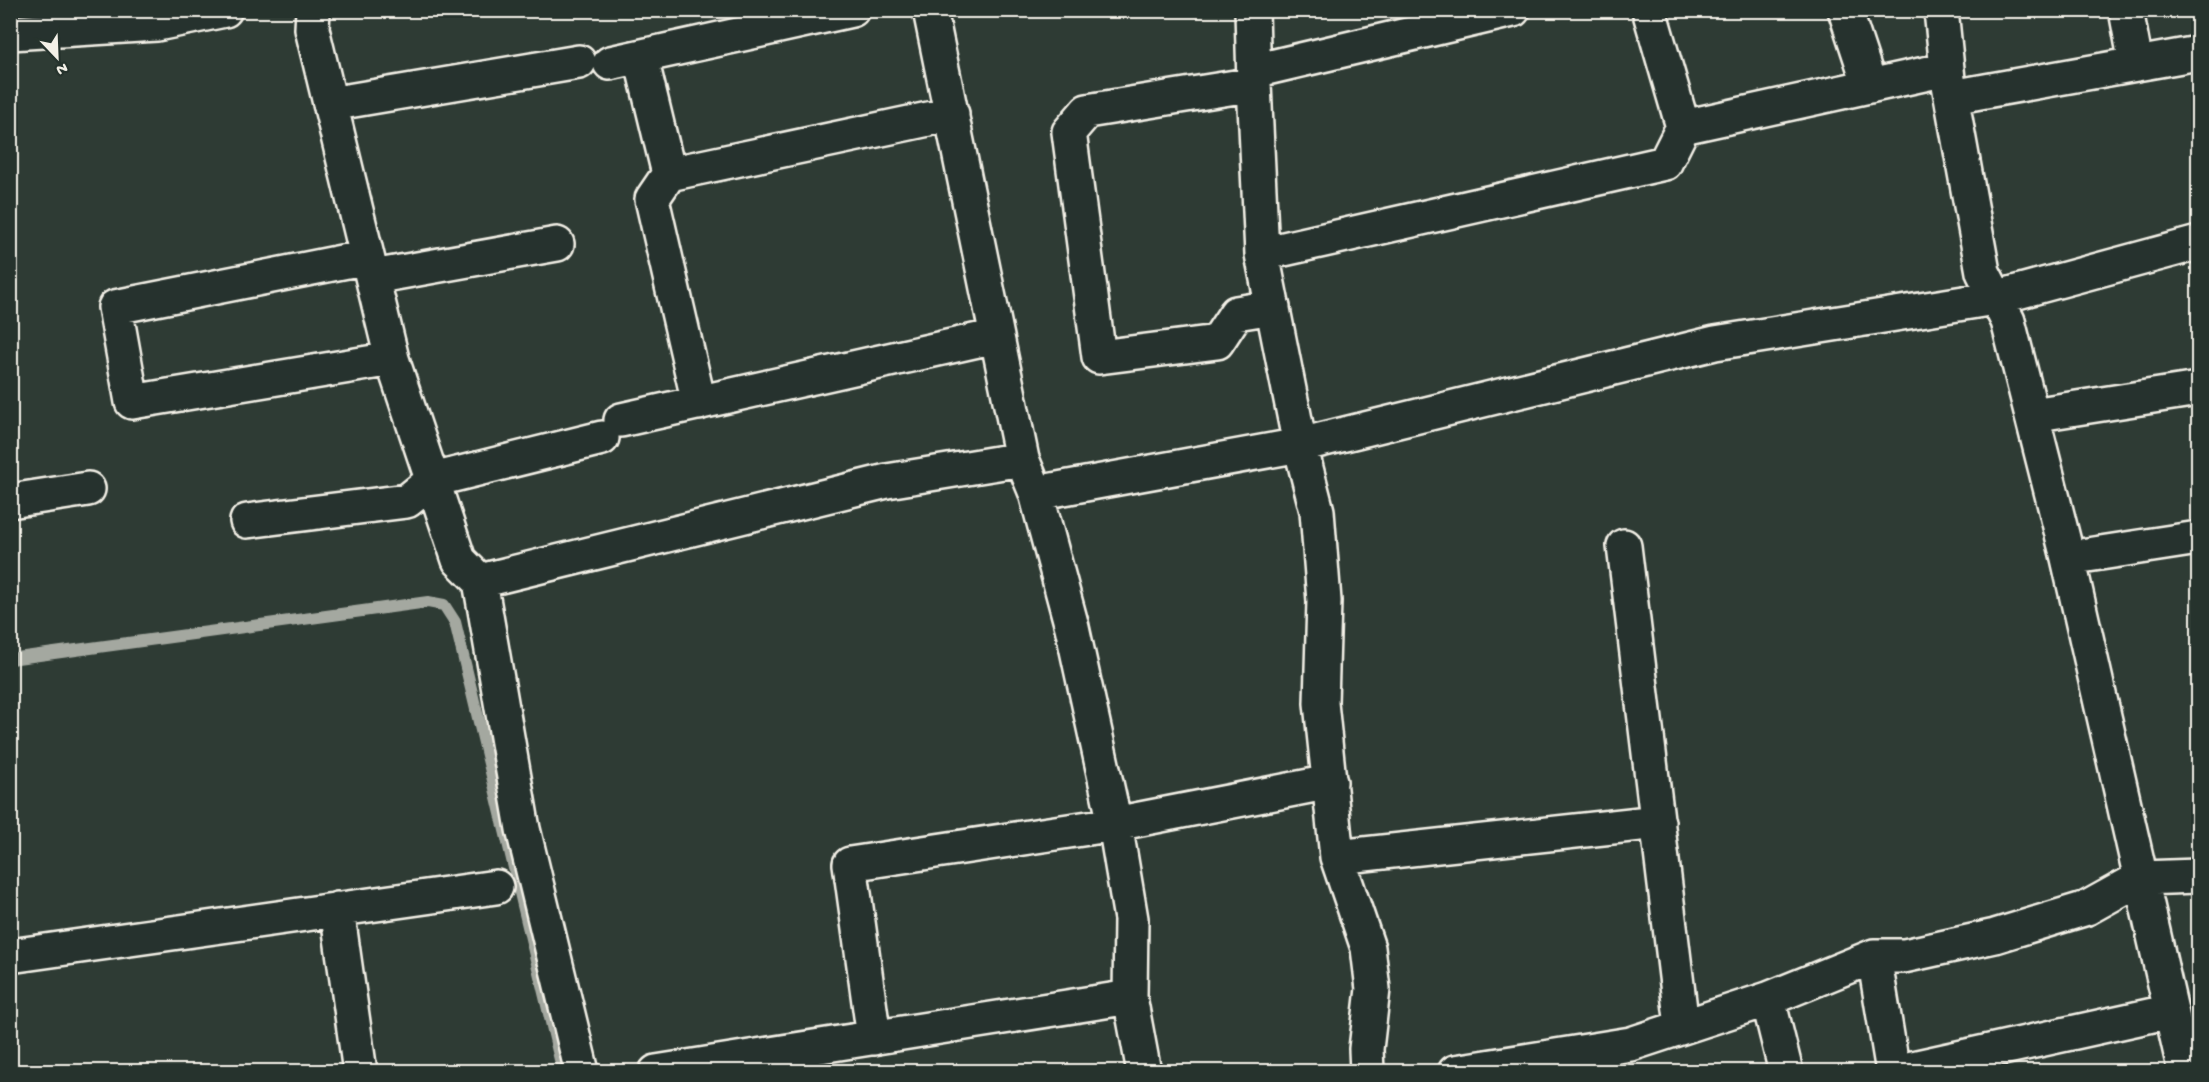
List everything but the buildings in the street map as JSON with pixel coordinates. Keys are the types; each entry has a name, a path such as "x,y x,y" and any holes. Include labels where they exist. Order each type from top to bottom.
{"street":[{"path":"10,33 157,24 225,10"},
{"path":"313,10 312,29 392,359 459,560 480,581 523,830 582,1071"},
{"path":"330,104 610,61 852,10"},
{"path":"930,10 1022,459 1036,493 1072,627 1115,824 1131,919 1130,997 1144,1071"},
{"path":"1252,10 1262,254 1300,445 1317,511 1324,601 1321,703 1337,857 1368,948 1373,989 1366,1049 1367,1071"},
{"path":"1273,307 1236,313 1217,342 1099,357 1069,132 1087,111 1254,77 1513,10"},
{"path":"1262,254 1665,163 1683,127 1649,10"},
{"path":"1845,10 1870,86"},
{"path":"1941,10 1949,83 1983,272 2008,321 2032,415 2068,558 2185,1071"},
{"path":"2126,10 2136,64"},
{"path":"1683,127 1870,86 1949,83 2136,64 2199,53"},
{"path":"610,61 669,174"},
{"path":"699,403 652,199 669,174 952,114"},
{"path":"1036,493 1300,445 1715,343 1995,298 2199,243"},
{"path":"392,359 132,402 116,307 370,267 557,244"},
{"path":"247,521 407,501 433,480 699,403 996,336"},
{"path":"2032,415 2199,388"},
{"path":"480,581 887,481 1022,459"},
{"path":"10,501 88,489"},
{"path":"2068,558 2199,538"},
{"path":"1624,546 1682,1026"},
{"path":"874,1038 850,864 1115,824 1330,782"},
{"path":"1337,857 1658,822"},
{"path":"1455,1071 1631,1044 1768,999 1874,956 1904,956 1995,936 2087,908 2141,879 2199,876"},
{"path":"10,956 496,886"},
{"path":"337,909 360,1071"},
{"path":"1874,956 1893,1071 2171,1011"},
{"path":"656,1071 1130,997"},
{"path":"1768,999 1786,1071"}],"waterway":[{"path":"10,659 428,602 444,605 455,622 563,1072"}]}
